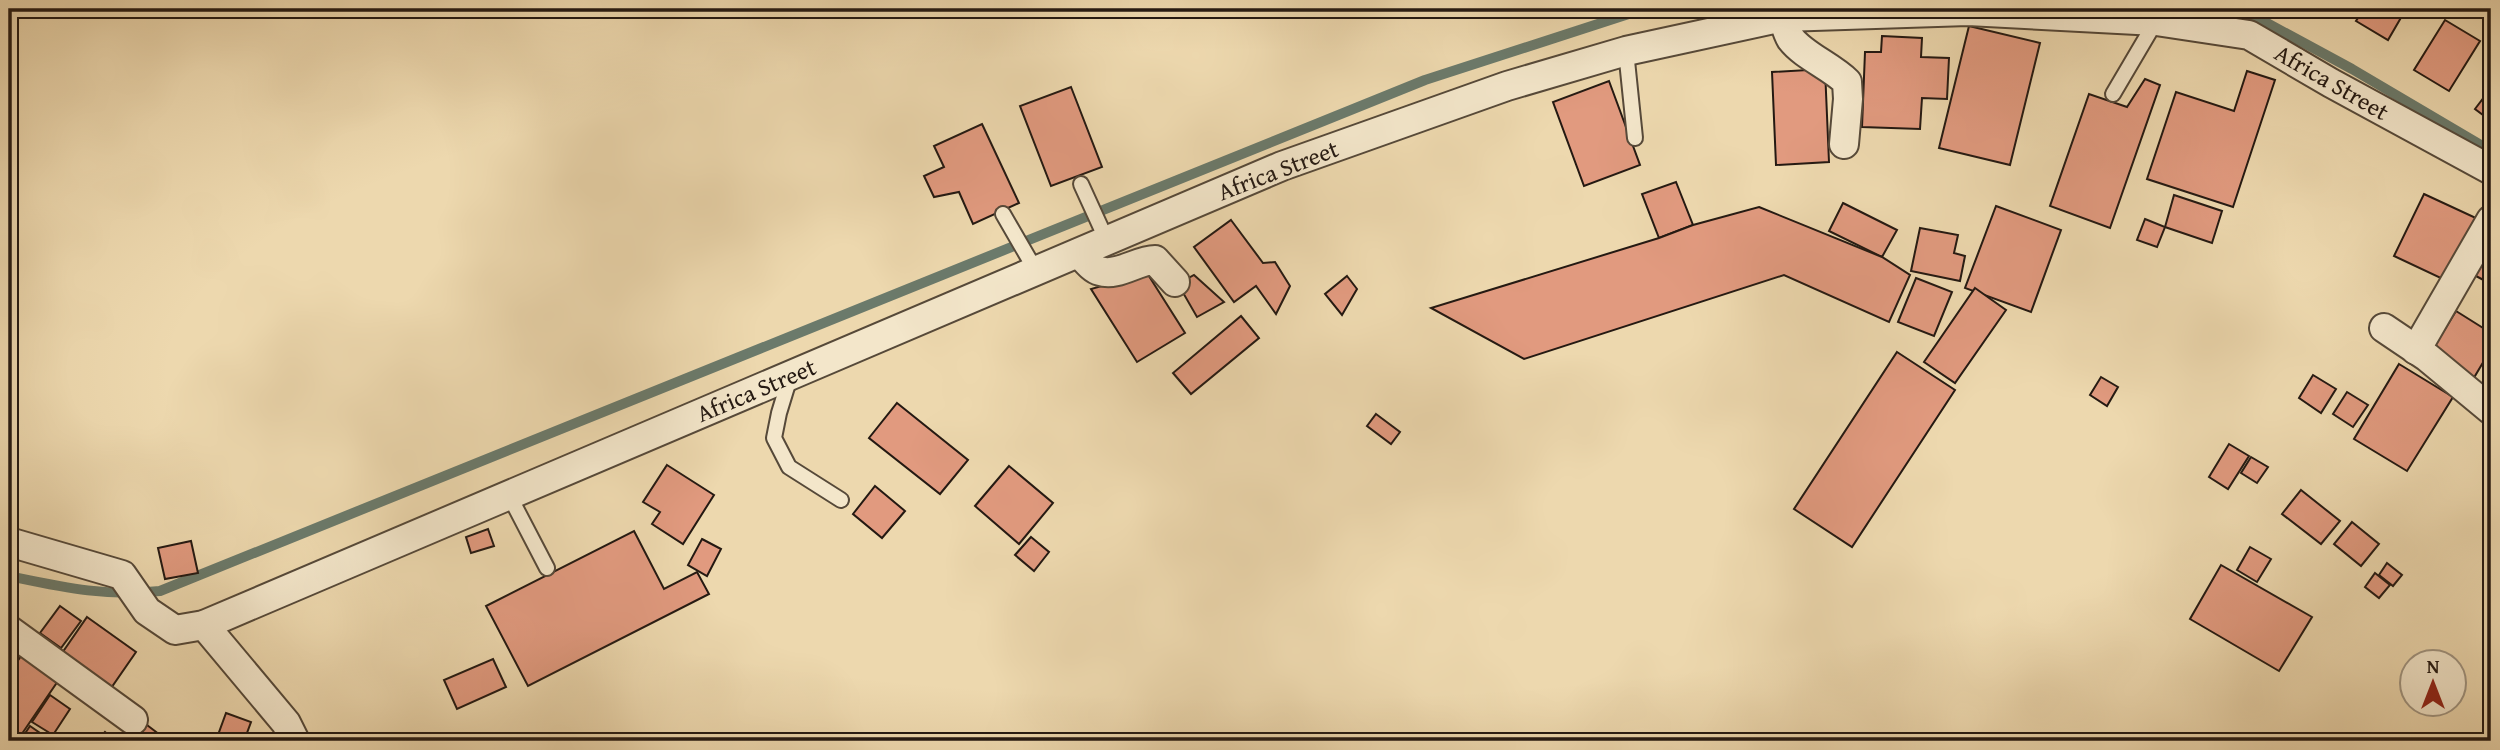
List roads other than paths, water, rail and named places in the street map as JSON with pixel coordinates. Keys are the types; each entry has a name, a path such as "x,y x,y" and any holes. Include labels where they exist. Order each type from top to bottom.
{"street":[{"name":"Africa Street","path":"9,542 122,575 147,611 175,630 204,625 791,376 1033,265 1079,253 1105,236 1282,166 1507,86 1626,51 1783,17 1968,10 2156,15 2249,35 2331,83 2490,167"},
{"path":"1783,17 1791,38 1847,82 1844,144"},
{"path":"2416,350 2491,220"},
{"path":"1079,253 1098,271 1105,272 1114,272 1155,260 1175,282"},
{"path":"2384,328 2491,410"},
{"path":"204,625 286,723 294,741"},
{"path":"9,630 133,720"}],"lane":[{"path":"2113,94 2156,15"},
{"path":"1626,51 1635,138"},
{"path":"1081,184 1105,236"},
{"path":"1003,214 1033,265"},
{"path":"791,376 774,438 789,467 841,500"},
{"path":"509,495 547,568"}],"waterway":[{"path":"9,576 102,592 160,591 1425,80 1644,9"},
{"path":"2233,9 2243,10 2352,69 2491,151"}]}
